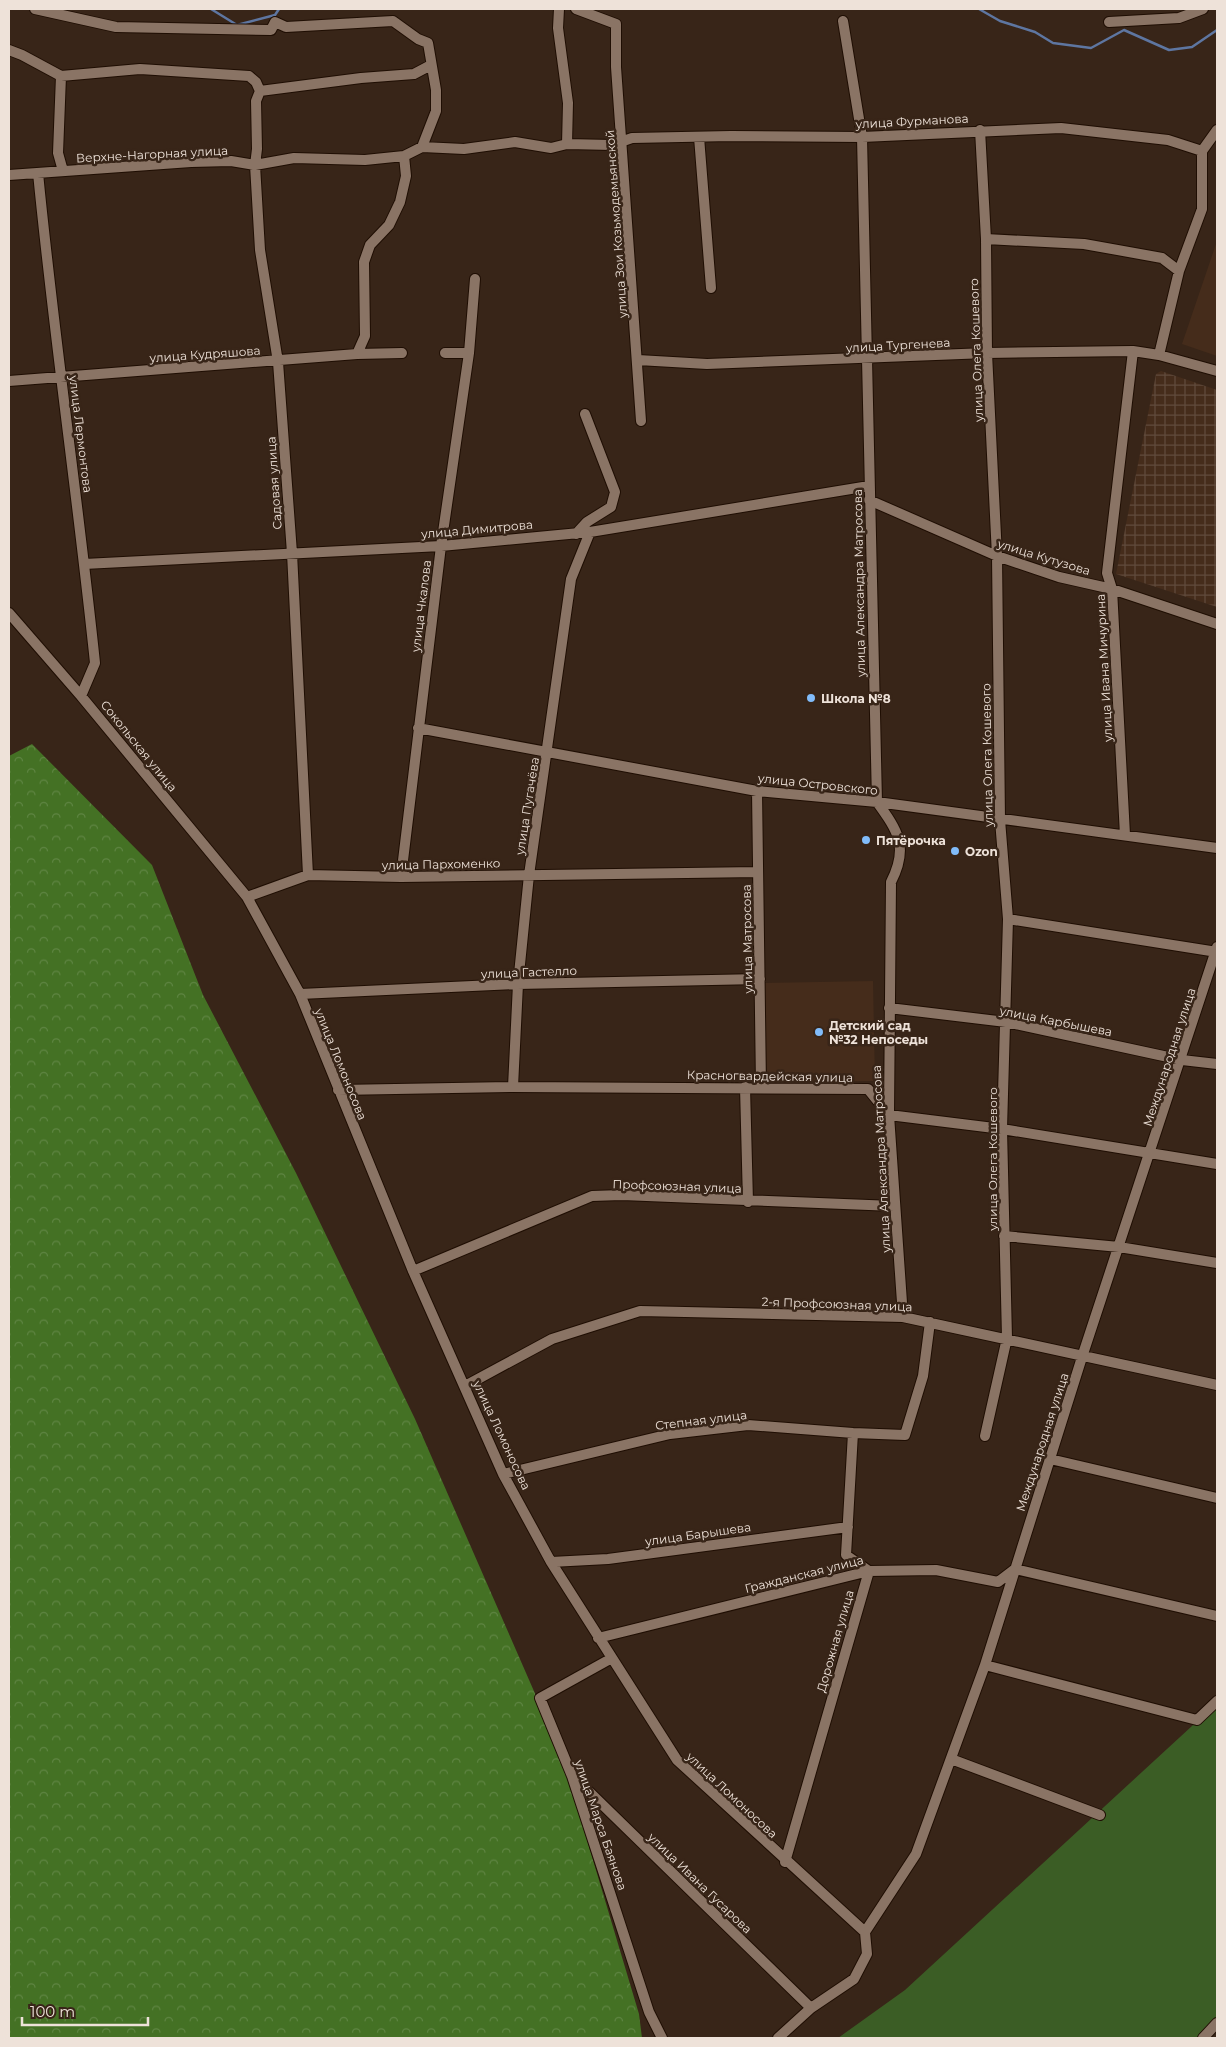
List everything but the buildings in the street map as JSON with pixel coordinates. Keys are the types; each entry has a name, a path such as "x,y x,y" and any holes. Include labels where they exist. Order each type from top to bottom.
{"street":[{"path":"35,9 125,27 271,30 275,22 286,27 393,21 418,39 428,43 430,65 436,90 436,111 422,147"},
{"path":"559,9 558,28 568,103 567,144"},
{"name":"улица Зои Козьмодемьянской","path":"576,9 616,24 616,66 623,143 641,422"},
{"path":"1109,22 1180,18 1203,9"},
{"name":"улица Александра Матросова","path":"843,21 862,137 877,802 898,830 900,864 891,882 889,1115 903,1317"},
{"path":"9,50 61,76 140,69 189,71 249,76 256,82 260,91 361,78 414,74 430,65"},
{"path":"61,76 58,153 62,171"},
{"name":"Садовая улица","path":"260,91 256,101 257,149 255,165 260,250 278,362 292,553 308,875"},
{"name":"улица Фурманова","path":"623,143 632,138 862,137 980,130 1061,128 1168,140 1202,151"},
{"name":"улица Олега Кошевого","path":"980,130 986,239 987,353 997,556 1000,820 1008,919 1002,1129 1007,1338 985,1436"},
{"path":"1159,355 1179,271 1202,209 1202,151 1217,130"},
{"path":"699,137 711,288"},
{"name":"Верхне-Нагорная улица","path":"9,175 191,162 231,161 255,165 294,158 366,160 404,156 422,147 464,149 516,142 551,148 567,144 612,145 623,143"},
{"path":"357,354 365,336 364,262 370,245 389,225 400,202 406,176 404,156"},
{"name":"улица Лермонтова","path":"38,173 52,320 62,377 95,663 81,696"},
{"path":"986,239 1084,244 1162,258 1179,271"},
{"name":"улица Чкалова","path":"401,877 441,546 470,352 475,279"},
{"name":"улица Тургенева","path":"638,360 707,364 987,353 1133,351 1159,355 1217,371"},
{"name":"улица Ивана Мичурина","path":"1125,835 1112,589 1107,573 1133,351"},
{"path":"445,352 470,352"},
{"name":"улица Кудряшова","path":"9,381 278,362 357,354 402,353"},
{"path":"576,534 587,522 611,507 615,492 586,414"},
{"name":"улица Димитрова","path":"84,564 441,546 576,534 869,486"},
{"name":"улица Кутузова","path":"869,500 997,556 1059,577 1112,589 1217,624"},
{"name":"улица Пугачёва","path":"513,1087 518,984 529,875 548,752 571,579 590,532"},
{"name":"Сокольская улица","path":"9,613 81,696 247,897"},
{"name":"улица Островского","path":"418,728 757,791 877,802 1217,848"},
{"name":"улица Матросова","path":"757,791 761,1087"},
{"name":"улица Пархоменко","path":"247,897 308,875 401,877 758,872"},
{"name":"улица Ломоносова","path":"247,897 300,994 413,1271 503,1474 551,1562 677,1760 785,1862 866,1932"},
{"path":"1008,919 1217,950"},
{"name":"Международная улица","path":"866,1932 916,1854 985,1665 1083,1354 1217,950"},
{"name":"улица Гастелло","path":"300,994 518,984 760,979"},
{"name":"улица Карбышева","path":"889,1008 1006,1022 1182,1060 1217,1064"},
{"name":"Красногвардейская улица","path":"338,1090 513,1087 868,1089 889,1115"},
{"path":"745,1087 748,1202"},
{"path":"889,1115 1002,1129 1217,1164"},
{"name":"Профсоюзная улица","path":"413,1271 592,1196 622,1195 748,1202 894,1206"},
{"path":"1004,1236 1119,1247 1217,1263"},
{"name":"2-я Профсоюзная улица","path":"465,1386 552,1339 640,1311 903,1317 1083,1354 1217,1385"},
{"name":"Степная улица","path":"503,1474 670,1434 748,1425 906,1435 922,1376 930,1322"},
{"path":"853,1433 846,1555 868,1571"},
{"path":"1050,1459 1217,1498"},
{"name":"улица Барышева","path":"551,1562 608,1559 848,1527"},
{"path":"1015,1569 1217,1616"},
{"name":"Гражданская улица","path":"598,1638 868,1571 936,1570 998,1582 1015,1569"},
{"name":"Дорожная улица","path":"785,1862 868,1571"},
{"name":"улица Марса Баянова","path":"612,1658 540,1698 572,1776 649,2012 662,2038"},
{"path":"985,1665 1197,1720 1217,1701"},
{"path":"951,1759 1100,1815"},
{"name":"улица Ивана Гусарова","path":"572,1776 811,2008"},
{"path":"778,2038 811,2008 854,1979 867,1954 866,1932"},
{"path":"1203,2038 1217,2023"}],"shaded area":[{"path":"1217,241 1217,356 1182,344"},
{"path":"1161,371 1217,390 1217,607 1116,574 1156,374"},
{"name":"Детский сад №32 Непоседы","path":"873,981 875,1081 765,1082 764,983"}],"green space":[{"path":"32,744 152,865 203,995 296,1173 415,1419 561,1753 639,2014 642,2038 9,2038 9,756"},
{"path":"1217,1703 1217,2020 1199,2038 838,2038 905,1990"}],"waterway":[{"path":"211,9 237,25 275,15 279,9"},
{"path":"979,9 1000,21 1035,32 1053,43 1091,48 1124,30 1169,50 1192,47 1217,30"}],"place":[{"name":"Школа №8","path":"811,698"},
{"name":"Пятёрочка","path":"866,840"},
{"name":"Ozon","path":"955,851"},
{"name":"Детский сад №32 Непоседы","path":"819,1032"}]}
